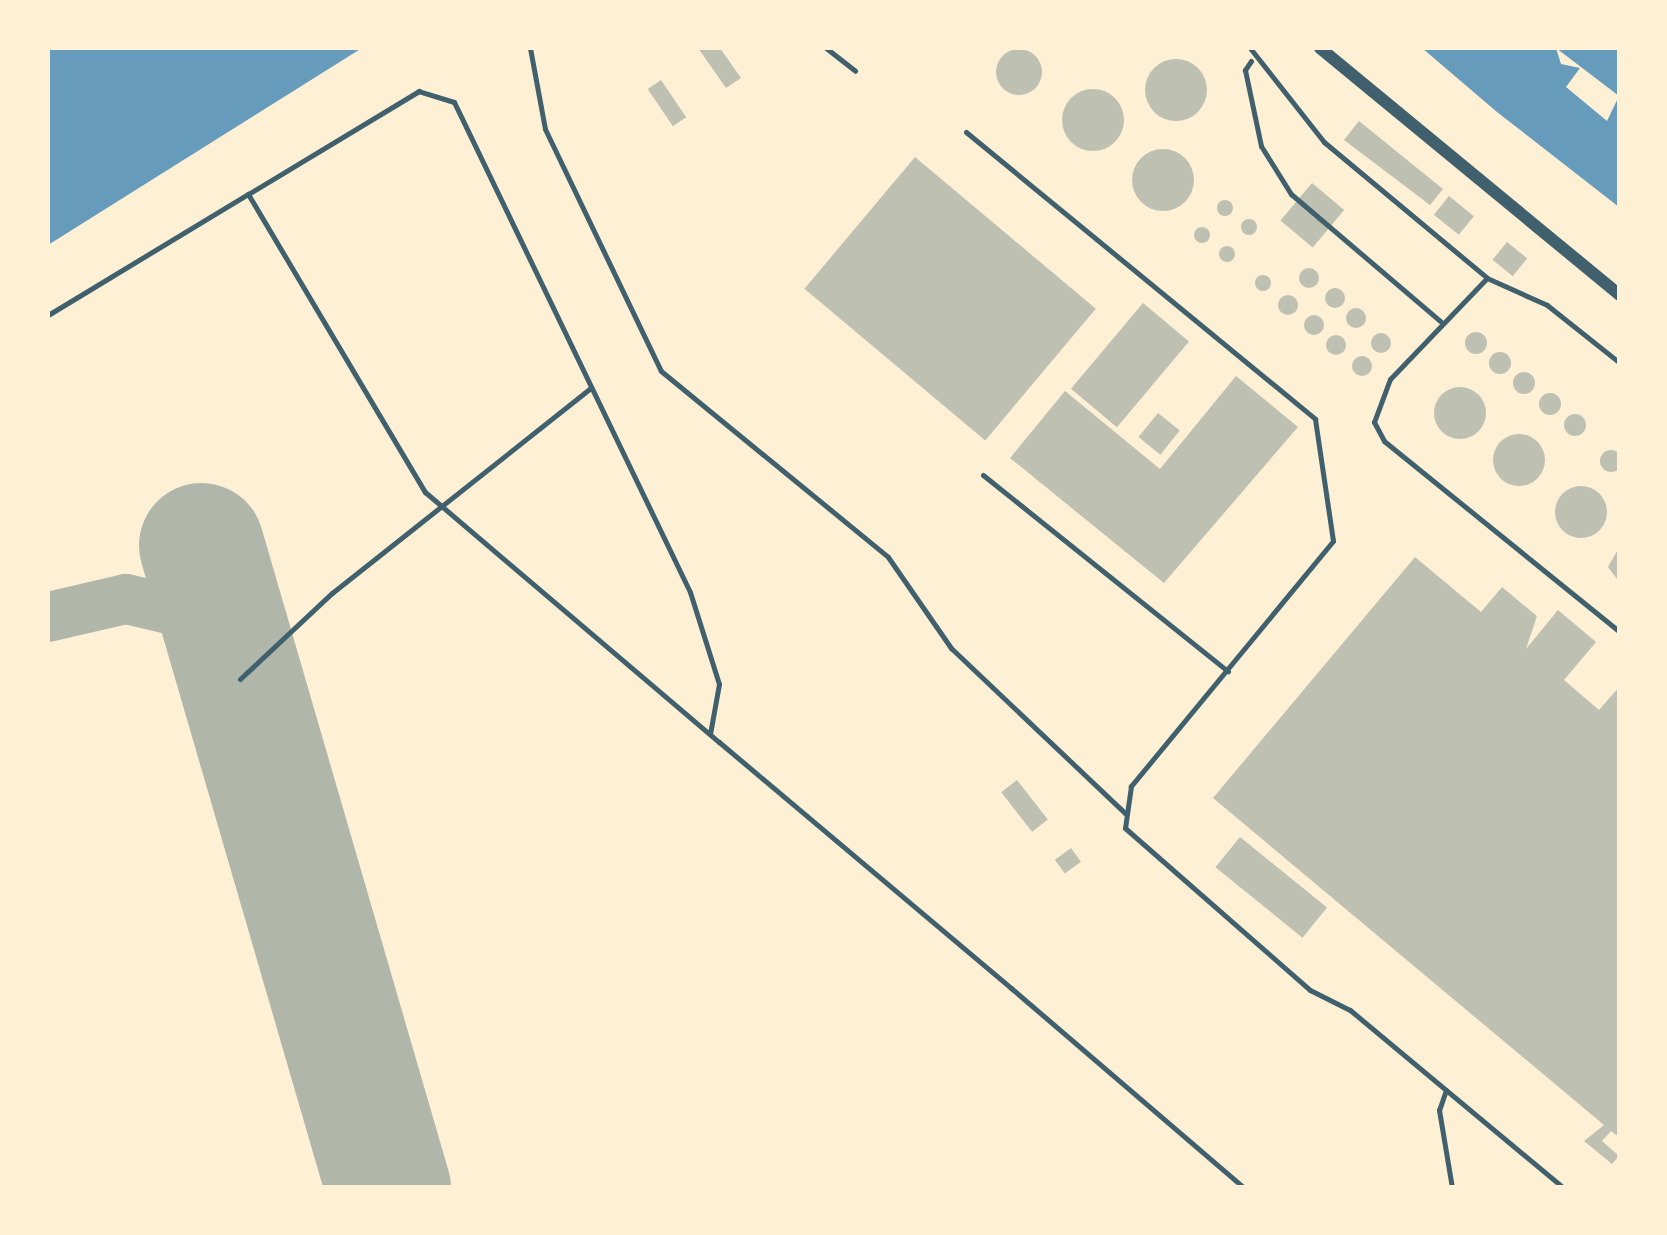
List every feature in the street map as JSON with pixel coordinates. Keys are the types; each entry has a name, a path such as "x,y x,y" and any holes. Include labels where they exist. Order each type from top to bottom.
{"street":[{"path":"1325,49 1620,295"}],"lane":[{"path":"530,48 545,129 661,371 888,557 950,648 1126,814"},
{"path":"826,48 856,71"},
{"path":"1250,48 1252,60 1324,142 1487,278 1548,304 1620,363"},
{"path":"1252,60 1244,70 1261,146 1291,194 1440,321"},
{"path":"48,315 419,92 436,90 466,120 712,653 720,714 710,734"},
{"path":"966,132 1315,419 1333,542 1131,786 1126,814 1136,846 1564,1188"},
{"path":"248,194 442,506 1244,1188"},
{"path":"1487,278 1440,321 1380,397 1374,422 1384,441 1620,632"},
{"path":"240,679 442,506 591,388"},
{"path":"983,475 1228,670"},
{"path":"1446,1090 1438,1110 1452,1188"}],"water":[{"path":"48,48 362,48 48,245"},
{"path":"1422,48 1619,48 1619,207 1497,112"}],"pier":[{"path":"1556,48 1619,96 1607,121 1566,87 1580,68 1561,64"}],"building":[{"path":"698,48 720,48 741,78 726,88"},
{"path":"1019,49 1035,56 1042,72 1035,88 1019,95 1003,88 996,72 1003,56"},
{"path":"1176,59 1198,68 1207,90 1198,112 1176,121 1154,112 1145,90 1154,68"},
{"path":"661,80 686,117 673,126 648,89"},
{"path":"1093,89 1115,98 1124,120 1115,142 1093,151 1071,142 1062,120 1071,98"},
{"path":"1359,121 1443,189 1430,205 1344,140"},
{"path":"1163,149 1185,158 1194,180 1185,202 1163,211 1141,202 1132,180 1141,158"},
{"path":"915,157 1096,309 985,440 804,289"},
{"path":"1312,183 1344,210 1313,248 1281,221"},
{"path":"1449,196 1474,216 1459,235 1434,215"},
{"path":"1225,200 1233,208 1225,216 1217,208"},
{"path":"1249,219 1257,227 1249,235 1241,227"},
{"path":"1202,227 1210,235 1202,243 1194,235"},
{"path":"1507,242 1527,258 1513,276 1493,260"},
{"path":"1227,246 1235,254 1227,262 1219,254"},
{"path":"1309,268 1319,278 1309,288 1299,278"},
{"path":"1263,275 1271,283 1263,291 1255,283"},
{"path":"1335,288 1345,298 1335,308 1325,298"},
{"path":"1288,295 1298,305 1288,315 1278,305"},
{"path":"1143,303 1189,342 1117,427 1071,389"},
{"path":"1356,308 1366,318 1356,328 1346,318"},
{"path":"1314,315 1324,325 1314,335 1304,325"},
{"path":"1476,332 1484,335 1484,351 1476,354 1468,351 1465,343 1468,335"},
{"path":"1381,333 1391,343 1381,353 1371,343"},
{"path":"1336,335 1346,345 1336,355 1326,345"},
{"path":"1500,352 1508,355 1508,371 1500,374 1492,371 1489,363 1492,355"},
{"path":"1362,356 1372,366 1362,376 1352,366"},
{"path":"1524,372 1532,375 1532,391 1524,394 1516,391 1513,383 1516,375"},
{"path":"1236,376 1298,427 1164,583 1010,458 1065,391 1160,469"},
{"path":"1460,387 1478,395 1486,413 1478,431 1460,439 1442,431 1434,413 1442,395"},
{"path":"1550,393 1558,396 1558,412 1550,415 1542,412 1539,404 1542,396"},
{"path":"1158,413 1180,431 1160,455 1138,437"},
{"path":"1575,414 1583,417 1583,433 1575,436 1567,433 1564,425 1567,417"},
{"path":"1519,434 1537,442 1545,460 1537,478 1519,486 1501,478 1493,460 1501,442"},
{"path":"1611,450 1619,453 1619,469 1611,472 1603,469 1600,461 1603,453"},
{"path":"1581,486 1599,494 1607,512 1599,530 1581,538 1563,530 1555,512 1563,494"},
{"path":"1620,546 1620,583 1608,567"},
{"path":"1415,557 1481,612 1502,587 1537,616 1526,649 1558,610 1596,642 1564,680 1599,710 1620,686 1620,1138 1611,1131 1602,1141 1619,1156 1612,1164 1584,1141 1604,1125 1213,798"},
{"path":"1017,780 1048,819 1032,832 1001,792"},
{"path":"1240,837 1327,907 1302,938 1215,867"},
{"path":"1071,848 1081,862 1065,874 1055,860"}],"taxiway":[{"path":"48,617 126,599 173,610 220,647 240,679"},
{"path":"359,1188 361,1101"}],"runway":[{"path":"201,545 388,1188"}]}
